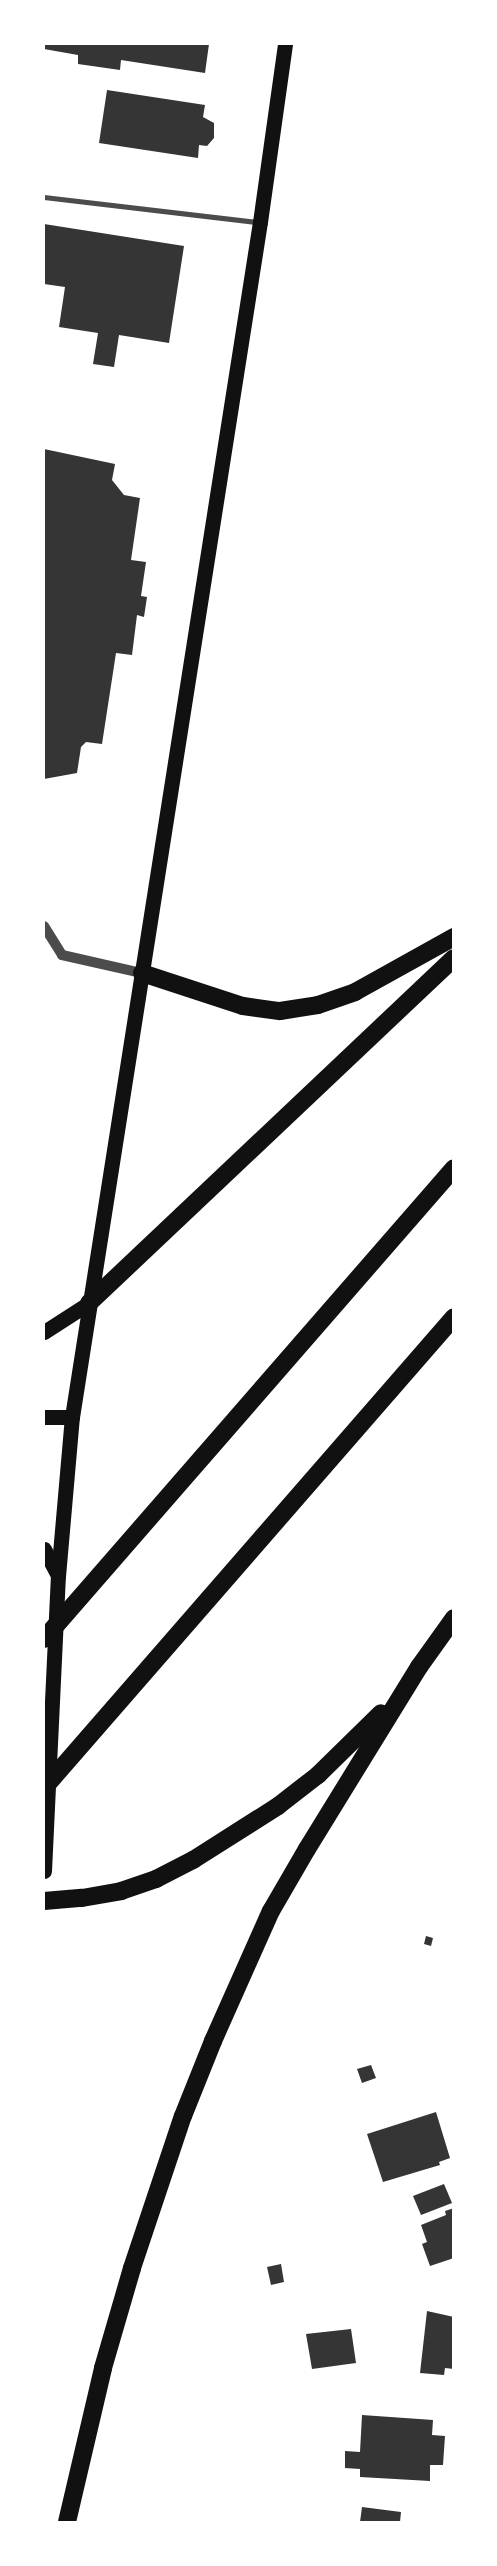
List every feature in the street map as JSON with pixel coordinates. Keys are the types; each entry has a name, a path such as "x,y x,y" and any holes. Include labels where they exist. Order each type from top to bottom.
{"highway":[{"path":"142,973 243,1006 280,1011 318,1005 355,992 453,937"},
{"path":"89,1303 453,958"},
{"path":"44,1639 453,1168"},
{"path":"44,1788 453,1317"},
{"path":"67,2523 103,2368 132,2268 183,2116 213,2041 271,1911 419,1667 453,1618"},
{"path":"44,1901 82,1898 121,1891 156,1879 238,1833 318,1775 374,1720 419,1667"}],"main road":[{"path":"44,1871 58,1576 72,1417 260,222 285,44"},
{"path":"44,1332 89,1303"},
{"path":"44,1417 72,1417"},
{"path":"44,1549 58,1576"}],"street":[{"path":"44,926 62,955 142,973"}],"lane":[{"path":"44,197 260,222"}],"building":[{"path":"44,44 209,44 205,73 121,60 120,70 78,64 78,55 44,49"},
{"path":"107,90 205,105 203,117 214,123 214,138 207,146 199,145 198,158 99,143"},
{"path":"44,224 184,246 169,343 119,335 114,367 93,364 98,333 59,327 65,287 44,284"},
{"path":"44,449 115,464 112,480 124,495 140,498 131,560 146,562 141,596 147,597 144,617 137,615 132,655 116,653 102,744 86,742 81,747 77,773 44,779"},
{"path":"426,1936 433,1938 431,1946 424,1944"},
{"path":"371,2065 376,2078 362,2083 357,2069"},
{"path":"436,2112 450,2158 439,2162 440,2165 383,2182 367,2134"},
{"path":"444,2184 452,2203 421,2215 413,2196"},
{"path":"454,2208 454,2258 430,2266 422,2244 427,2242 421,2225 446,2215 445,2211"},
{"path":"281,2264 284,2282 271,2285 267,2267"},
{"path":"427,2311 454,2317 454,2369 445,2368 444,2375 420,2373"},
{"path":"351,2329 356,2363 312,2369 306,2334"},
{"path":"362,2415 433,2420 432,2435 445,2436 443,2465 430,2465 430,2481 360,2477 360,2469 345,2468 345,2451 360,2452"},
{"path":"362,2507 401,2512 400,2522 360,2522"}]}
